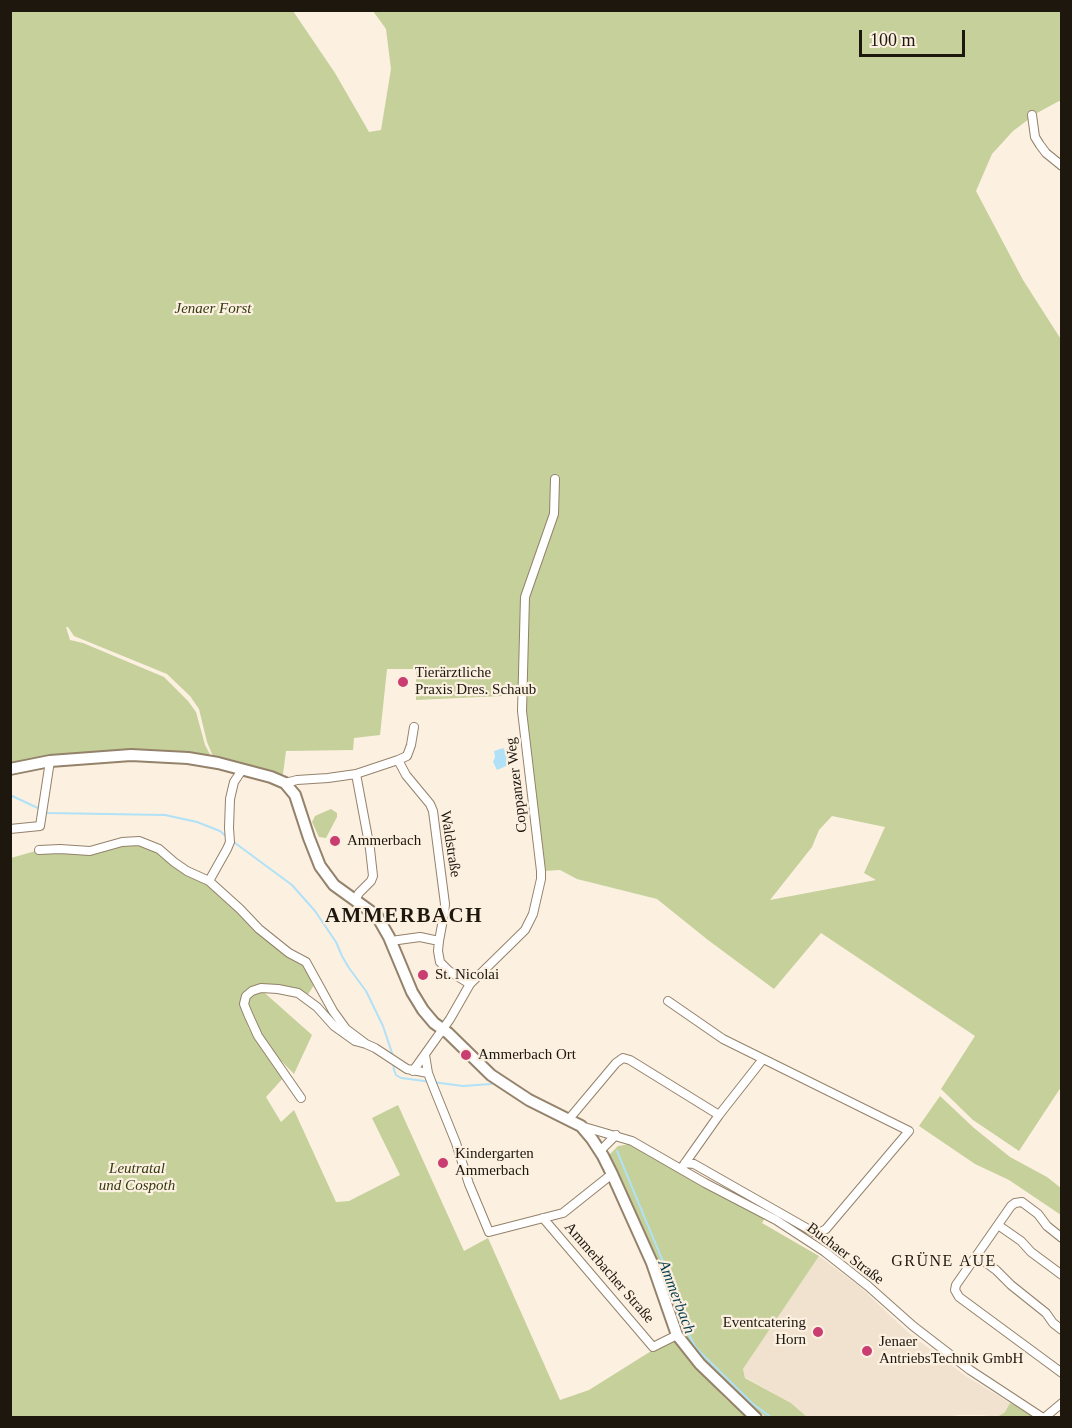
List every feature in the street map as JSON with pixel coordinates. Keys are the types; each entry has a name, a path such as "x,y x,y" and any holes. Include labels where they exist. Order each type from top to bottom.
{"main road":[{"path":"10,769 50,761 131,755 188,758 218,763 285,783"},
{"name":"Ammerbacher Straße","path":"285,783 295,795 320,866 334,885 376,916 391,941 418,1003 434,1023 497,1080 587,1131 612,1174 652,1263 677,1335 700,1364 756,1418"}],"street":[{"path":"1032,115 1035,138 1046,153 1062,166"},
{"name":"Coppanzer Weg","path":"413,1071 450,1019 470,984 525,930 532,914 541,879 522,711 525,597 554,514 555,478"},
{"path":"285,783 356,774 398,760 407,756 414,727"},
{"name":"Waldstraße","path":"398,760 406,775 430,804 433,811 445,904 438,951 440,962 449,971 470,984"},
{"path":"10,829 40,826 50,761"},
{"path":"208,881 230,842 230,799 234,782 242,770"},
{"path":"355,900 373,876 356,774"},
{"path":"39,850 90,850 122,842 139,841 159,849 187,871 208,881 259,929 289,953 306,962 333,1011 346,1029 406,1069 430,1079"},
{"path":"391,941 420,938 439,941"},
{"path":"301,1098 258,1036 244,1004 246,996 252,991 261,988 278,988 298,993 317,1006 344,1034 355,1041 366,1044"},
{"path":"668,1001 723,1039 763,1059 683,1166"},
{"path":"425,1055 430,1079"},
{"path":"568,1119 616,1063 623,1058 630,1060 719,1115"},
{"name":"Buchaer Straße","path":"683,1166 694,1164 817,1234 826,1229 909,1131 763,1059"},
{"name":"Ammerbacher Straße","path":"430,1079 456,1143 468,1184 489,1232 563,1213 612,1174"},
{"name":"Buchaer Straße","path":"581,1126 632,1141 683,1166 776,1220 825,1252 952,1357 1044,1418 1062,1403"},
{"path":"600,1151 616,1135"},
{"path":"1062,1238 1047,1226 1038,1214 1022,1202 1016,1202 1012,1204 956,1285 955,1291 958,1296 1062,1373"},
{"name":"Ammerbacher Straße","path":"543,1218 653,1347 677,1335"},
{"path":"998,1225 1062,1275"},
{"path":"976,1256 996,1270 1011,1286 1062,1329"}],"shaded area":[{"name":"Jenaer AntriebsTechnik GmbH","path":"819,1256 859,1286 910,1334 966,1376 1010,1403 1005,1412 997,1417 959,1415 938,1418 807,1417 791,1403 745,1377 743,1369"}],"green space":[{"name":"Jenaer Forst","path":"10,11 293,11 335,73 369,132 381,130 391,69 386,29 373,11 1061,11 1061,102 1037,113 1013,131 992,154 976,191 1023,280 1062,341 1061,1087 1019,1151 973,1120 941,1089 975,1036 821,933 774,989 657,899 577,879 560,870 543,871 535,815 524,695 416,700 416,669 387,669 380,735 354,738 353,750 286,751 283,774 280,775 217,760 207,742 199,709 190,696 167,674 74,636 66,627 70,640 83,643 164,677 196,712 205,745 212,758 188,755 11,766","holes":["832,816 885,827 864,873 876,880 770,900 812,847 819,830"]},
{"path":"331,809 337,813 337,817 326,838 319,837 312,822 315,816"},
{"name":"Leutratal und Cospoth","path":"142,842 209,881 305,963 314,985 307,996 258,987 312,1035 294,1074 247,1026 284,1077 266,1097 281,1122 294,1110 336,1202 349,1201 400,1175 372,1118 398,1105 464,1251 488,1238 560,1400 589,1390 664,1343 674,1340 726,1399 748,1417 11,1418 11,858 39,850 90,851"},
{"path":"940,1096 1010,1157 1047,1177 1061,1188 1061,1215 1009,1180 975,1164 919,1126"},
{"path":"630,1144 765,1218 762,1223 819,1256 743,1369 745,1378 791,1403 807,1417 766,1417 733,1392 679,1333 661,1274 609,1155 618,1146"},
{"path":"1010,1403 1035,1417 997,1417 1005,1412"}],"water":[{"path":"503,748 509,762 497,770 493,762 494,751"}],"waterway":[{"name":"Ammerbach","path":"10,795 40,809"},
{"name":"Ammerbach","path":"45,812 165,815 197,822 220,831 227,837"},
{"name":"Ammerbach","path":"231,840 292,885 315,911 336,942 349,968 366,991 383,1026 393,1056"},
{"name":"Ammerbach","path":"393,1062 396,1075 401,1078 463,1086 491,1084"},
{"name":"Ammerbach","path":"617,1151 671,1281 683,1324 696,1348 753,1404 772,1418"}],"place":[{"name":"Tierärztliche Praxis Dres. Schaub","path":"403,682"},
{"name":"Ammerbach","path":"335,841"},
{"name":"St. Nicolai","path":"423,975"},
{"name":"Ammerbach Ort","path":"466,1055"},
{"name":"Kindergarten Ammerbach","path":"443,1163"},
{"name":"Eventcatering Horn","path":"818,1332"},
{"name":"Jenaer AntriebsTechnik GmbH","path":"867,1351"}],"district":[{"name":"AMMERBACH","path":"404,917"},
{"name":"GRÜNE AUE","path":"944,1262"}]}
